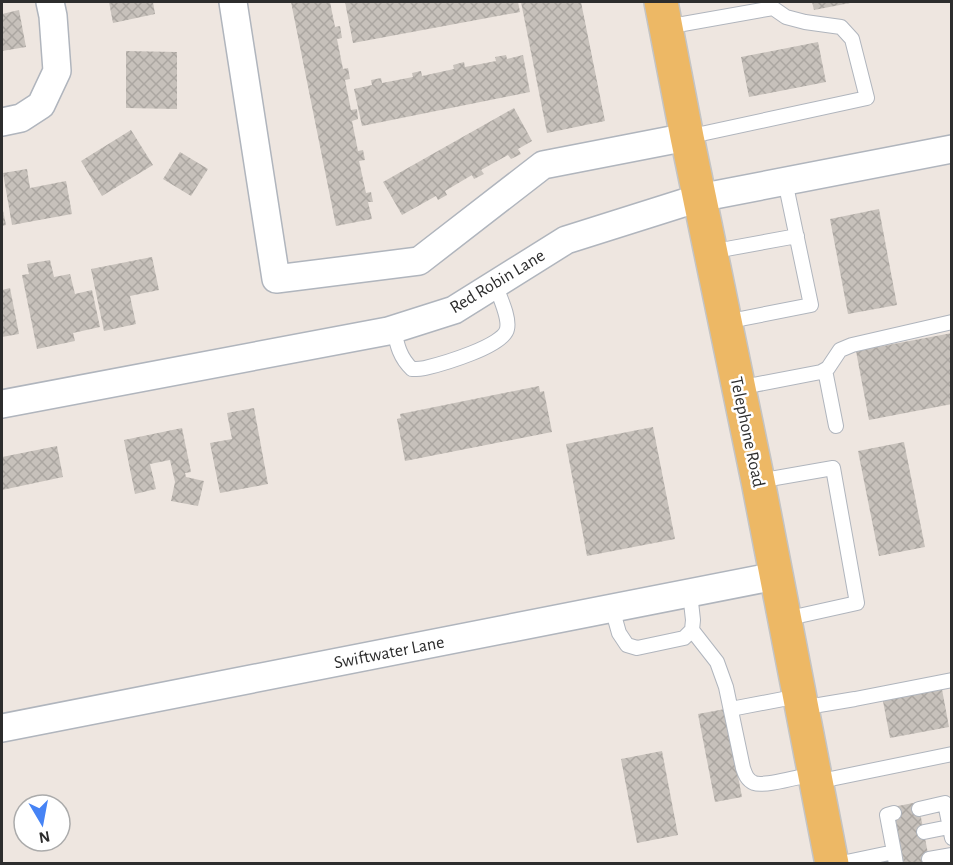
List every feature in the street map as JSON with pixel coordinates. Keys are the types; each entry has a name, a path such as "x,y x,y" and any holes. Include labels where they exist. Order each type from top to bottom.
{"main road":[{"name":"Telephone Road","path":"664,14 832,864"}],"street":[{"path":"2,122 21,118 41,105 57,71 50,2"},
{"path":"233,2 276,279 419,261 543,165 687,137"},
{"name":"Red Robin Lane","path":"2,404 393,330 454,310 566,240 699,198 951,149"},
{"name":"Swiftwater Lane","path":"2,728 776,576"}],"lane":[{"path":"664,14 772,5 786,17 841,27 852,39 867,98 687,137"},
{"path":"725,322 811,305 785,181"},
{"path":"710,252 797,236"},
{"path":"393,330 398,349 412,369 423,369 483,349 502,337 507,330 507,320 495,284"},
{"path":"738,388 815,374 825,370 838,352 852,345 951,321"},
{"path":"825,370 836,426"},
{"path":"758,481 833,468 857,603 785,619"},
{"path":"612,608 619,633 627,645 637,648 684,638 692,630 690,593"},
{"path":"692,630 717,662 726,687 743,768 753,783 763,784 815,778 951,754"},
{"path":"731,709 855,699 951,680"},
{"path":"919,809 945,803 950,833 924,832"},
{"path":"837,864 895,848 887,815 894,813"},
{"path":"929,859 951,855"}],"building":[{"path":"109,2 153,2 155,14 113,23"},
{"path":"291,2 330,2 335,27 340,26 342,38 337,39 343,69 348,68 350,79 345,80 351,110 357,109 358,119 352,121 358,151 363,150 365,160 359,161 366,193 371,192 373,202 368,202 372,219 336,226"},
{"path":"345,2 518,2 520,12 353,43"},
{"path":"521,2 581,2 605,121 547,133"},
{"path":"812,2 850,2 850,3 814,10"},
{"path":"19,10 26,47 2,51 2,14"},
{"path":"818,42 826,82 749,97 741,57"},
{"path":"126,51 177,52 177,109 126,108"},
{"path":"506,55 507,59 523,55 530,92 362,126 354,89 372,85 371,80 381,78 382,83 413,77 412,73 421,71 422,76 454,69 453,65 464,62 465,67 496,61 495,57"},
{"path":"514,108 532,141 518,149 521,154 511,159 508,155 481,170 484,174 474,179 472,175 445,191 447,195 438,200 436,196 402,215 383,182"},
{"path":"131,130 153,165 102,196 81,161"},
{"path":"180,152 208,169 191,196 163,179"},
{"path":"27,169 30,188 66,181 72,214 12,225 3,173"},
{"path":"2,206 6,225 2,226"},
{"path":"879,209 897,305 848,314 830,219"},
{"path":"152,257 159,290 130,296 136,324 104,331 91,269"},
{"path":"50,260 54,277 70,274 75,294 92,290 100,327 73,333 75,341 37,349 22,275 29,274 27,264"},
{"path":"10,288 19,334 2,337 2,290"},
{"path":"952,333 952,404 869,420 856,351"},
{"path":"539,386 540,392 544,391 552,432 405,461 397,419 401,418 400,414"},
{"path":"254,408 268,484 220,493 210,443 232,439 227,413"},
{"path":"653,427 675,539 587,556 566,444"},
{"path":"182,428 191,472 185,473 186,477 204,481 198,506 171,501 175,482 170,460 150,464 156,489 135,494 124,440"},
{"path":"904,442 925,547 879,556 858,451"},
{"path":"57,446 63,477 2,490 2,457"},
{"path":"941,684 949,727 890,738 882,696"},
{"path":"725,709 742,797 715,802 698,714"},
{"path":"662,751 678,835 637,843 621,759"},
{"path":"918,802 930,864 904,864 893,807"}]}
